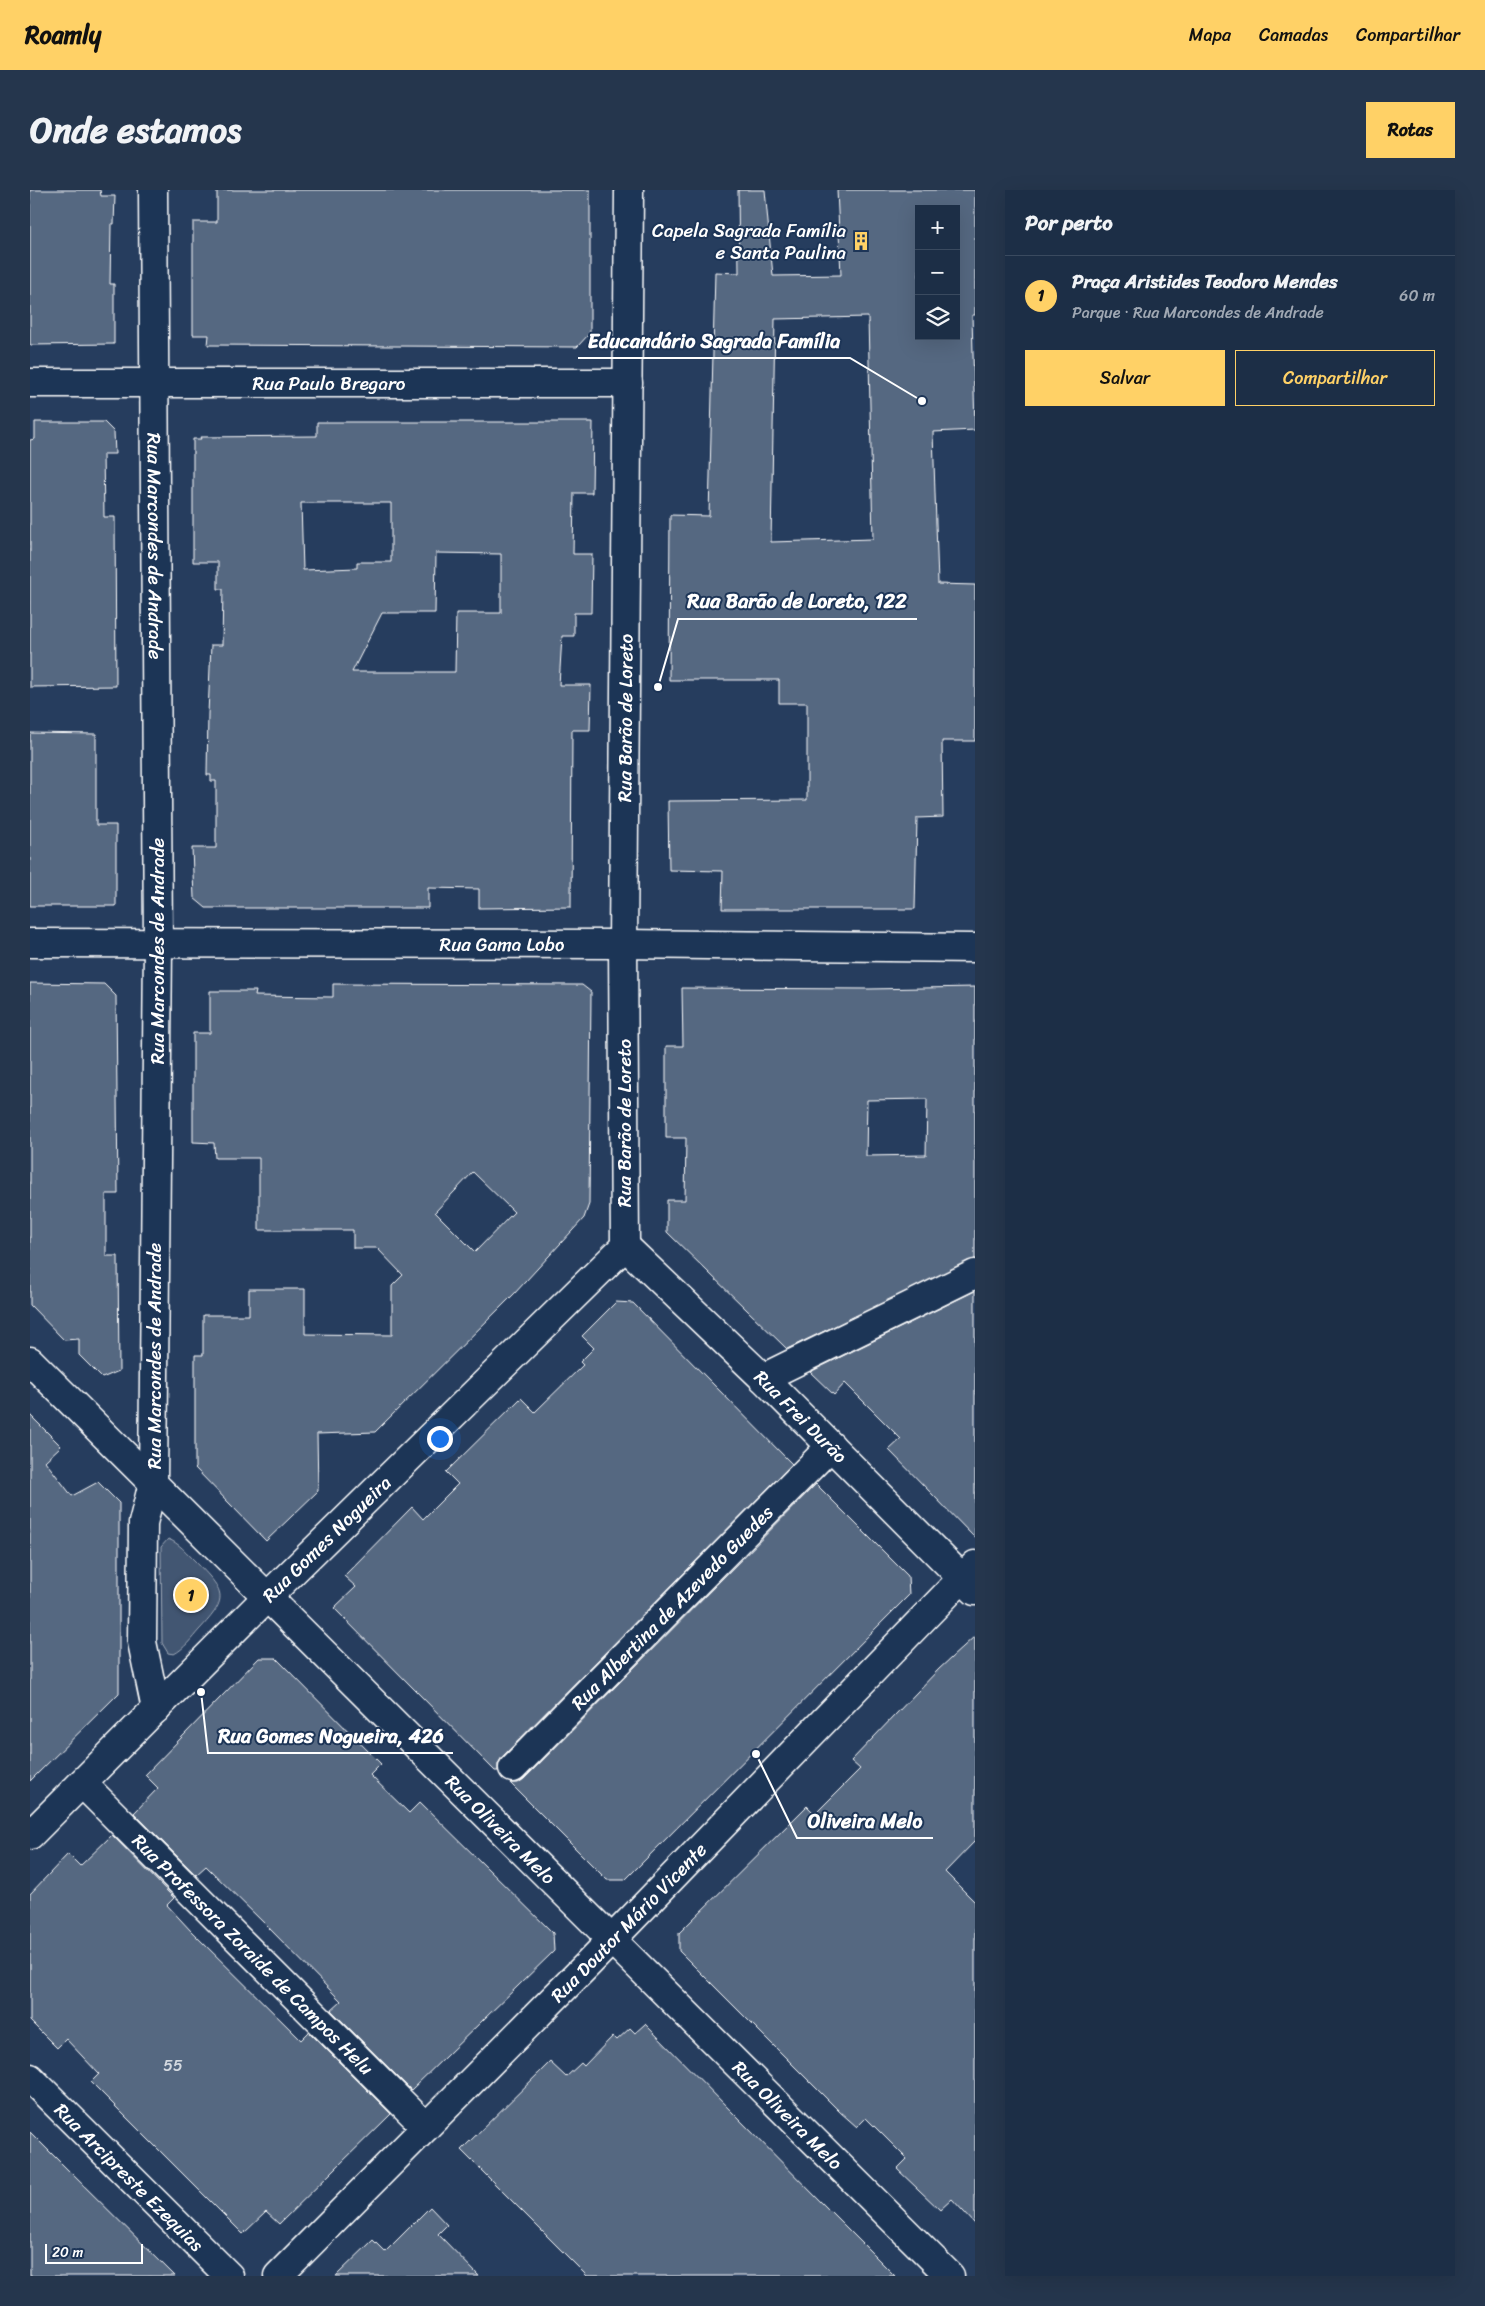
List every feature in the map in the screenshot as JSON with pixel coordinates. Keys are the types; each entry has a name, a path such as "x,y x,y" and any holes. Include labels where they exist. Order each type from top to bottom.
{"street":[{"name":"Rua Marcondes de Andrade","path":"154,190 158,944 154,1482 143,1523 142,1642 156,1709"},
{"name":"Rua Barão de Loreto","path":"624,1246 623,944 629,190"},
{"name":"Rua Paulo Bregaro","path":"30,384 628,383"},
{"name":"Rua Gama Lobo","path":"30,943 623,944 975,948"},
{"name":"Rua Frei Durão","path":"624,1246 971,1578"},
{"name":"Rua Gomes Nogueira","path":"30,1835 267,1597 624,1246"},
{"path":"763,1378 975,1274"},
{"name":"Rua Oliveira Melo","path":"30,1360 950,2276"},
{"name":"Rua Albertina de Azevedo Guedes","path":"513,1768 831,1446"},
{"name":"Rua Doutor Mário Vicente","path":"278,2276 971,1578"},
{"name":"Rua Professora Zoraide de Campos Helu","path":"82,1783 426,2126"},
{"name":"Rua Arcipreste Ezequias","path":"30,2078 229,2276"}],"shaded area":[{"path":"168,1539 183,1548 213,1580 220,1595 216,1610 209,1619 174,1654 168,1653 162,1643 161,1547"}],"building":[{"path":"30,190 100,190 101,196 115,196 114,224 111,224 110,284 114,284 114,344 30,345"},
{"path":"217,190 590,190 590,333 577,347 208,345 209,335 193,335 193,222 217,222"},
{"path":"738,190 765,190 773,276 841,275 837,190 975,190 975,315 972,315 975,430 933,432 938,584 975,585 975,741 942,741 943,817 917,818 915,909 722,909 723,871 669,870 668,801 807,800 807,703 779,703 779,680 669,680 670,515 709,516 715,272 739,273","holes":["868,317 873,539 771,542 775,319"]},
{"path":"35,422 104,422 114,432 115,454 103,454 104,517 115,517 116,686 30,687 30,440 35,439"},
{"path":"317,422 593,422 592,493 574,493 573,554 592,554 591,613 574,613 574,636 562,636 559,685 591,685 590,730 572,730 571,907 479,908 479,889 428,888 428,908 206,908 194,898 192,848 216,848 216,781 211,781 211,775 207,775 208,714 211,645 222,645 223,589 218,589 218,562 193,562 193,439 201,439 200,437 317,436","holes":["301,503 391,503 391,562 357,562 357,568 303,570","436,553 501,554 501,613 456,613 455,672 352,672 382,613 435,613"]},
{"path":"30,733 96,734 96,825 116,825 116,906 30,906"},
{"path":"30,983 104,984 116,996 118,1194 106,1194 106,1256 118,1256 119,1371 102,1378 79,1355 79,1339 64,1340 30,1305"},
{"path":"333,984 582,985 591,992 589,1204 584,1218 514,1294 375,1432 317,1434 318,1491 266,1541 195,1468 195,1355 203,1355 203,1315 249,1315 249,1289 305,1289 305,1334 392,1335 392,1286 403,1275 377,1248 353,1248 353,1230 259,1230 259,1158 215,1158 214,1143 193,1142 193,1033 210,1033 210,991 256,991 255,996 333,997","holes":["473,1172 514,1212 475,1252 435,1212"]},
{"path":"975,987 975,1259 787,1349 667,1232 667,1200 685,1200 686,1138 666,1138 666,1046 683,1046 682,988 869,989","holes":["927,1099 926,1155 866,1156 867,1100"]},
{"path":"975,1291 975,1538 889,1450 901,1439 845,1383 834,1395 810,1372"},
{"path":"616,1302 633,1303 792,1464 502,1757 498,1764 498,1771 495,1771 334,1608 356,1587 344,1576 412,1507 423,1519 458,1484 446,1472 521,1398 535,1412 583,1365 580,1362 594,1348 582,1336"},
{"path":"30,1415 61,1446 45,1461 72,1496 98,1482 119,1503 119,1693 30,1781"},
{"path":"816,1484 908,1576 909,1595 625,1880 607,1880 510,1783 518,1783 524,1779"},
{"path":"975,1636 975,1841 945,1872 975,1902 975,2224 952,2199 940,2210 897,2169 907,2159 866,2118 857,2127 840,2112 679,1951 679,1933 807,1806 815,1814 860,1769 851,1761 939,1669"},
{"path":"259,1658 276,1658 381,1764 370,1775 409,1813 420,1802 553,1933 554,1951 411,2090 331,2010 341,2001 267,1926 206,1866 196,1875 134,1813 158,1788 145,1775"},
{"path":"112,1835 174,1898 167,1905 191,1931 301,2040 309,2032 391,2114 279,2224 266,2212 243,2234 91,2082 99,2074 66,2039 57,2048 30,2021 30,1894 68,1854 80,1866"},
{"path":"645,2024 895,2276 587,2276 461,2150 550,2062 566,2077 581,2063 584,2066 613,2036 617,2040 630,2028 635,2033"},
{"path":"30,2132 63,2165 175,2276 30,2276"},
{"path":"430,2207 447,2225 438,2234 479,2276 336,2276 373,2240 385,2252"}],"place":[{"name":"Capela Sagrada Família e Santa Paulina","path":"861,241"},
{"name":"Educandário Sagrada Família","path":"922,401"},
{"name":"Rua Barão de Loreto, 122","path":"658,687"},
{"name":"Praça Aristides Teodoro Mendes","path":"191,1595"},
{"name":"Rua Gomes Nogueira, 426","path":"201,1692"},
{"name":"Oliveira Melo","path":"756,1754"}]}
